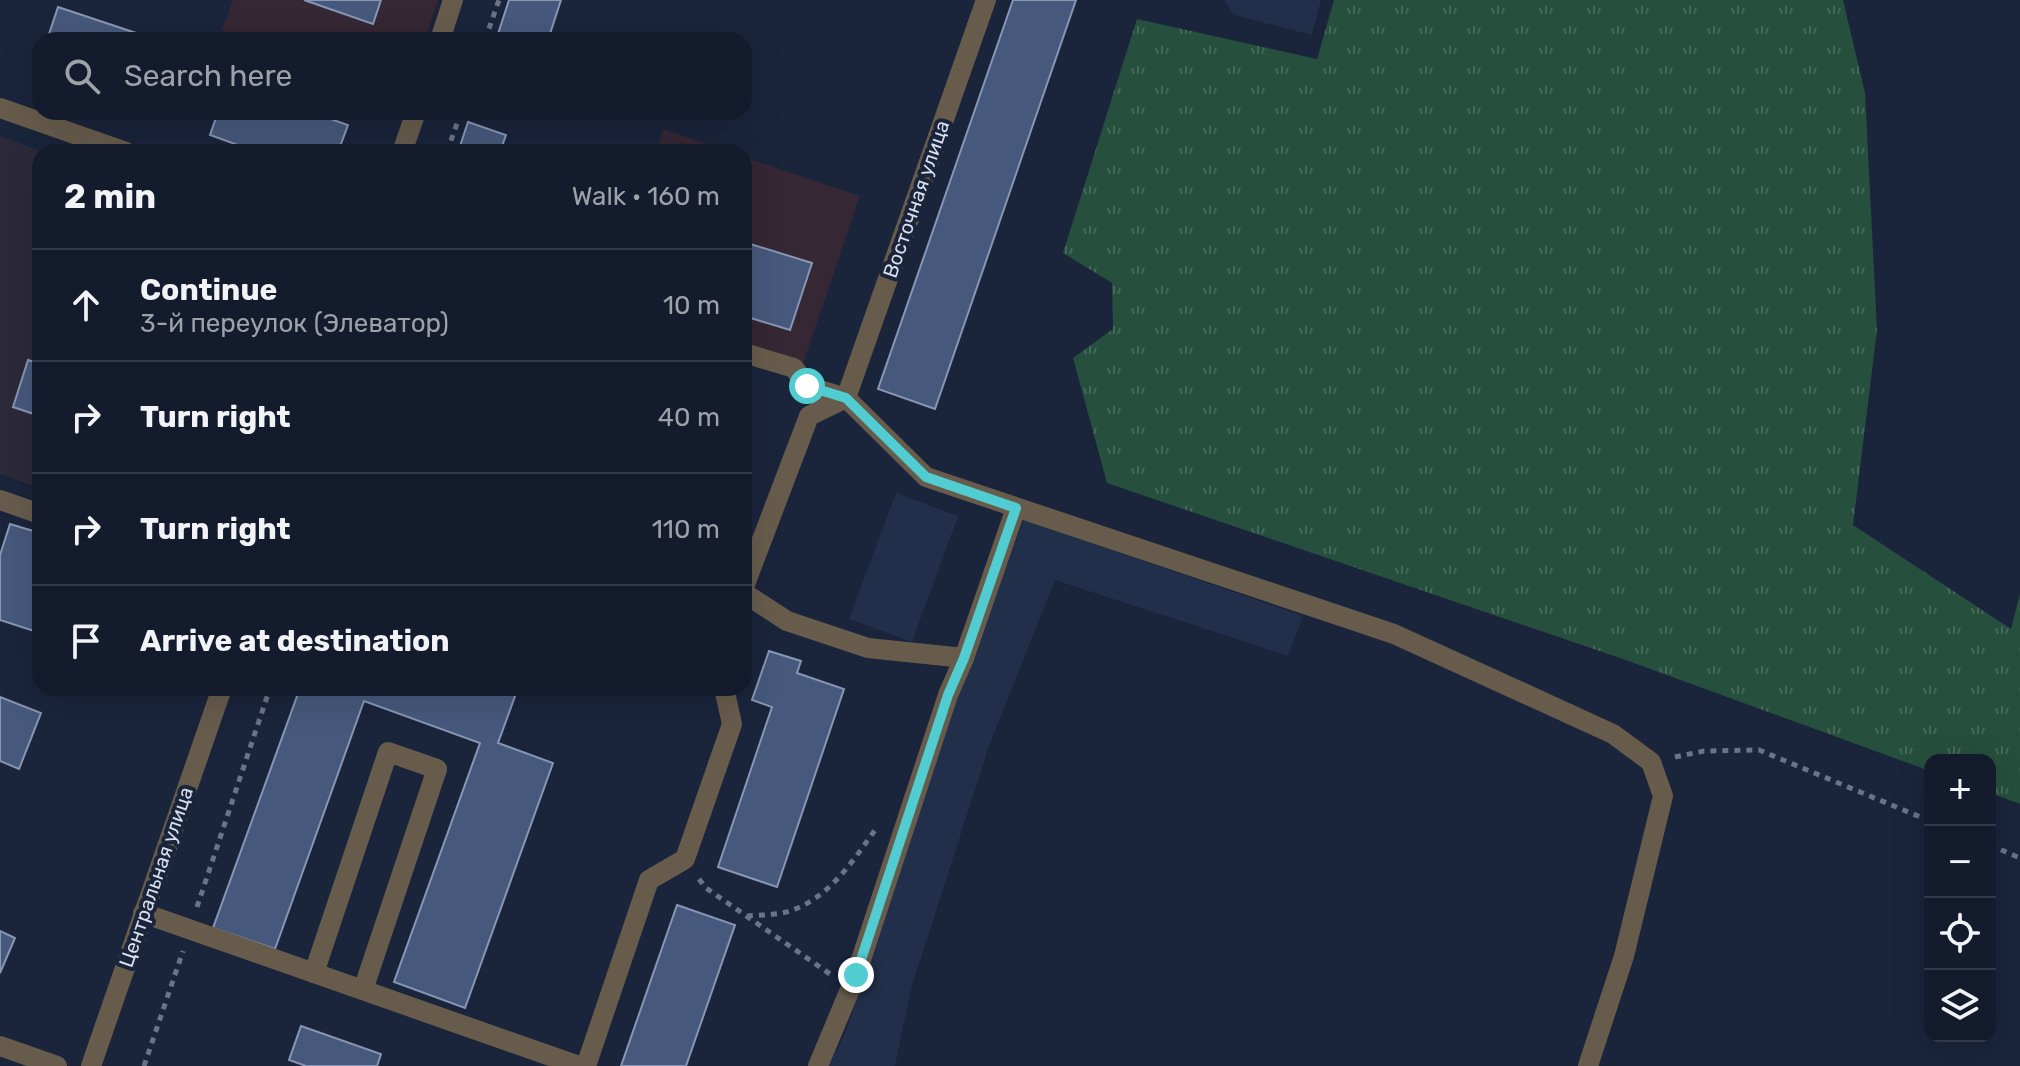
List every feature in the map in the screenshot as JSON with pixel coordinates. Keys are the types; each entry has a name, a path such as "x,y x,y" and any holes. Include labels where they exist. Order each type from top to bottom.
{"street":[{"path":"443,32 453,0"},
{"name":"Восточная улица","path":"846,398 986,0"},
{"path":"0,108 32,119"},
{"path":"34,120 103,144"},
{"path":"405,144 413,120"},
{"path":"752,355 794,368 807,386 846,398 926,477 1394,634 1613,734 1651,762 1663,796 1624,956 1588,1066"},
{"path":"752,569 809,416 846,398"},
{"path":"0,500 32,511"},
{"path":"818,1066 851,988 948,695 1016,508"},
{"path":"752,596 787,621 868,648 964,658"},
{"name":"Центральная улица","path":"91,1066 219,696"},
{"path":"586,1066 649,880 685,859 732,724 726,696"},
{"path":"314,973 388,752 437,769 363,990"},
{"path":"143,913 579,1066"},
{"path":"0,1046 57,1066"}],"path":[{"path":"488,32 499,0"},
{"path":"450,144 458,120"},
{"path":"144,1066 267,696"},
{"path":"1651,762 1704,751 1759,750 1924,819"},
{"path":"747,916 790,911 820,894 847,870 881,822"},
{"path":"1996,848 2020,858"},
{"path":"685,859 706,888 851,988"}],"shaded area":[{"path":"233,0 438,0 428,32 222,30"},
{"path":"1224,0 1321,0 1312,35 1234,15"},
{"path":"663,129 707,144 658,144"},
{"path":"0,136 32,148 32,485 0,474"},
{"path":"752,160 860,196 803,364 752,348"},
{"path":"896,493 958,516 912,642 849,619"},
{"path":"1024,520 1303,616 1288,656 1055,580 988,749 911,989 895,1066 829,1066 847,1029 953,703"}],"green space":[{"path":"1334,0 1843,0 1865,93 1877,330 1853,525 2011,629 2020,594 2020,804 1996,795 1996,754 1924,754 1924,769 1623,659 1107,483 1073,358 1113,329 1112,283 1063,253 1137,19 1317,59"}],"building":[{"path":"304,0 381,0 373,24"},
{"path":"509,0 561,0 551,32 499,32"},
{"path":"1013,0 1076,0 935,409 878,389"},
{"path":"58,7 133,32 50,32"},
{"path":"215,120 334,120 348,125 341,144 235,144 210,135"},
{"path":"468,122 506,135 503,144 461,144"},
{"path":"752,244 812,263 790,330 752,318"},
{"path":"28,360 32,361 32,413 13,407"},
{"path":"10,524 32,531 32,630 0,620 0,555"},
{"path":"769,651 801,661 797,673 844,689 777,887 718,867 772,707 752,700"},
{"path":"297,696 515,696 498,743 553,763 465,1008 394,982 480,743 364,701 275,949 213,928"},
{"path":"0,697 41,713 19,769 0,761"},
{"path":"677,905 735,925 686,1066 621,1066"},
{"path":"0,931 15,938 0,973"},
{"path":"301,1026 381,1054 377,1066 306,1066 289,1060"}],"route":[{"path":"807,386 846,398 926,477 1016,508 948,695 856,975"}]}
